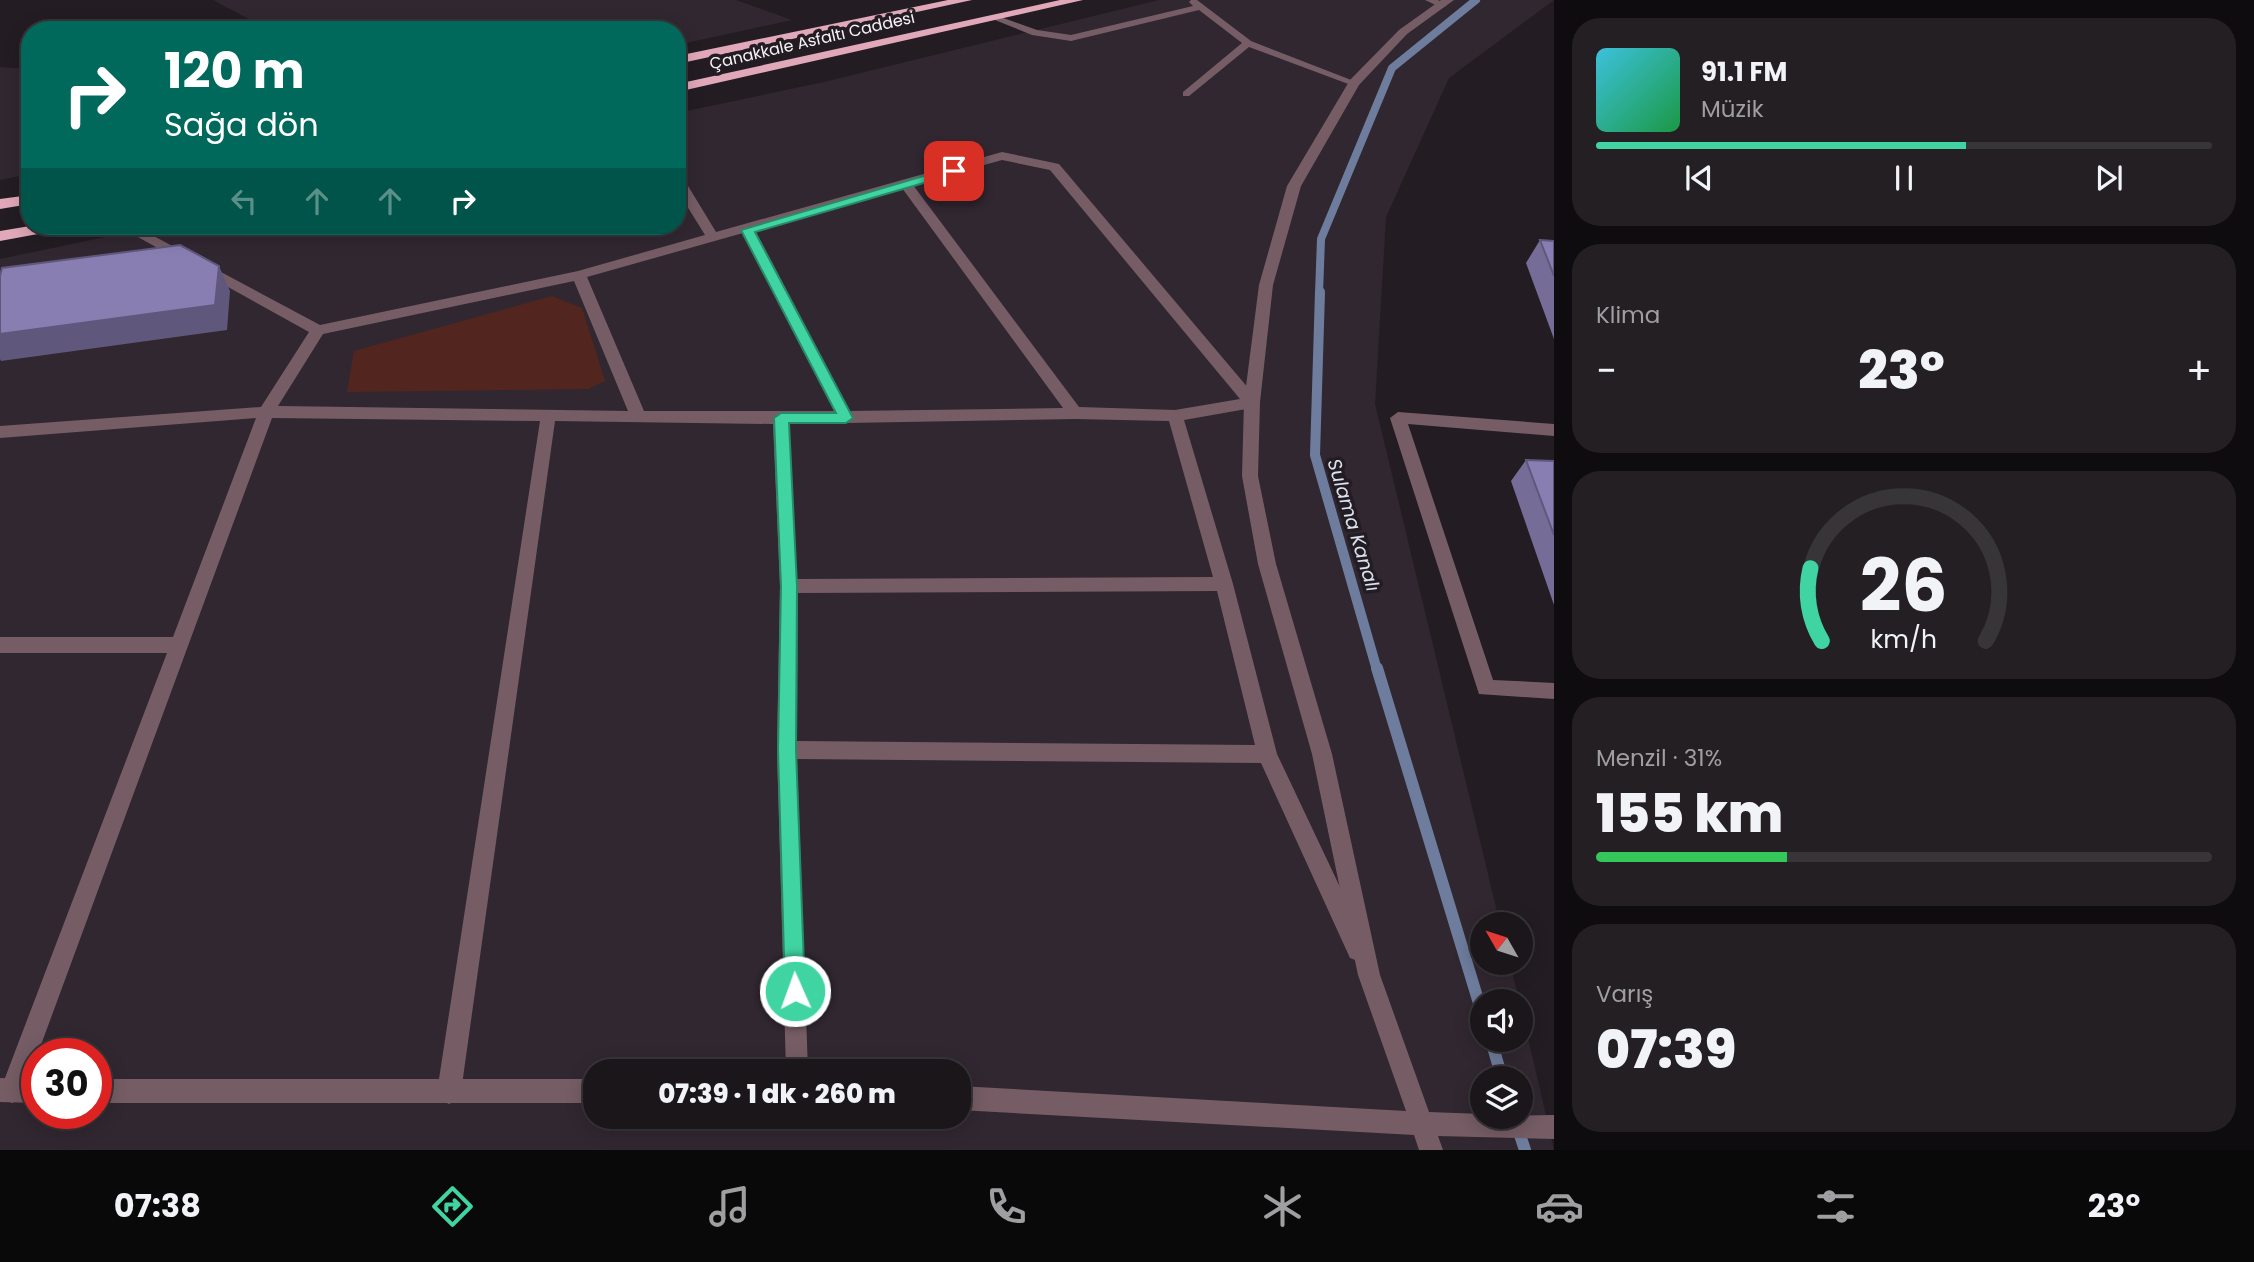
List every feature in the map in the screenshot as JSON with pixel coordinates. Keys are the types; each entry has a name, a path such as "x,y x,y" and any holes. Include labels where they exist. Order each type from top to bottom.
{"highway":[{"name":"Çanakkale Asfaltı Caddesi","path":"686,59 966,0"},
{"name":"Çanakkale Asfaltı Caddesi","path":"686,86 1077,0"},
{"path":"0,204 21,200"},
{"path":"0,236 21,232"}],"street":[{"path":"1369,975 1322,754 1267,564 1250,476 1252,402 1266,285 1294,186 1354,83 1403,32 1440,2"},
{"path":"142,235 318,330 579,275 748,230 1002,156 1054,167 1252,402"},
{"path":"906,185 1075,412"},
{"path":"686,194 714,239"},
{"path":"748,230 846,418"},
{"path":"579,275 638,416"},
{"path":"6,1090 266,412 318,330"},
{"path":"0,432 266,412 781,418 1075,412 1175,415 1252,402"},
{"path":"1175,415 1224,584 1267,754 1369,975 1431,1150"},
{"path":"449,1092 548,417"},
{"path":"781,418 789,586 787,750 797,1059"},
{"path":"1554,430 1398,418 1486,688 1554,691"},
{"path":"789,586 1224,584"},
{"path":"0,645 178,645"},
{"path":"787,750 1267,754"},
{"path":"112,1091 583,1091"},
{"path":"971,1099 1424,1124 1554,1127"}],"lane":[{"path":"1191,0 1248,43 1354,83"},
{"path":"995,18 1020,29 1071,38 1200,7"},
{"path":"1186,94 1248,43"}],"shaded area":[{"path":"213,0 736,0 792,20 686,43 686,21 252,21"},
{"path":"1159,0 1554,0 1449,78 1386,217 1375,404 1497,912 1470,912 1470,975 1513,975 1516,989 1470,989 1470,1052 1531,1052 1554,1150 0,1150 0,259 115,235 686,235 686,111 824,82"},
{"path":"0,67 21,68 21,176 0,180"},
{"path":"552,296 582,308 605,381 588,389 347,392 354,351"}],"building":[{"path":"1540,240 1554,241 1554,276"},
{"path":"180,245 219,266 215,305 0,334 2,268"},
{"path":"1526,460 1554,461 1554,535"}],"waterway":[{"name":"Sulama Kanalı","path":"1319,294 1321,239 1392,68 1476,0"},
{"name":"Sulama Kanalı","path":"1320,292 1315,455 1377,670"},
{"name":"Sulama Kanalı","path":"1377,668 1475,989"},
{"name":"Sulama Kanalı","path":"1494,1052 1499,1066"},
{"name":"Sulama Kanalı","path":"1518,1129 1525,1150"}],"route":[{"path":"795,991 787,750 789,586 781,418 846,418 748,230 954,171"}]}
